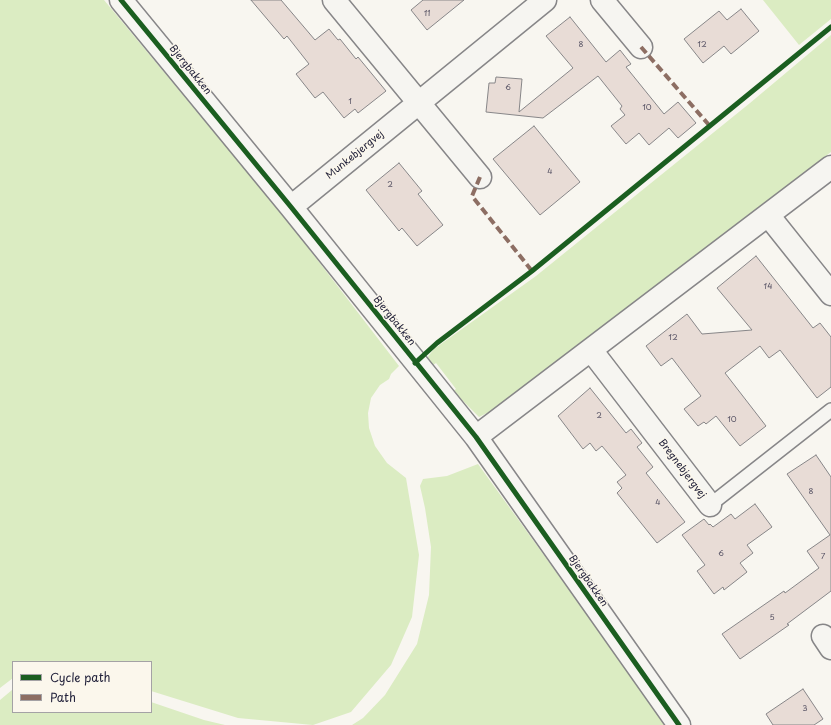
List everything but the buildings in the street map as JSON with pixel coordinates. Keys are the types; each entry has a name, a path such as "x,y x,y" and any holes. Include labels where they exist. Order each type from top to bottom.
{"street":[{"name":"Bjergbakken","path":"120,0 291,207 476,437 679,725"},
{"path":"334,0 480,177"},
{"name":"Munkebjergvej","path":"291,207 545,0"},
{"path":"602,0 641,47"},
{"path":"476,437 831,167"},
{"path":"768,215 831,294"},
{"name":"Bregnebjergvej","path":"591,350 710,505"}],"lane":[{"name":"Bregnebjergvej","path":"710,505 831,410"}],"green space":[{"path":"0,0 104,0 283,215 399,366 391,374 389,379 380,385 371,398 368,413 369,428 375,446 387,463 406,478 419,555 412,617 391,665 351,712 313,725 238,718 152,691 152,661 12,661 12,679 0,688"},
{"path":"763,0 831,0 831,19 799,45"},
{"path":"831,35 831,152 511,401 479,417 453,391 456,389 436,363 432,366 427,358 434,349 536,276 750,103"},
{"path":"478,464 667,725 352,725 363,718 385,695 417,644 429,595 431,547 420,486 423,479 447,476"},
{"path":"12,690 12,713 152,713 152,702 204,720 225,725 0,725 0,700"}],"marked path":[{"path":"641,47 709,125"},
{"path":"480,177 472,196 532,271"}],"cycle path":[{"path":"121,0 291,207 476,437 679,725"},
{"path":"415,363 437,343 532,271 831,27"}]}
